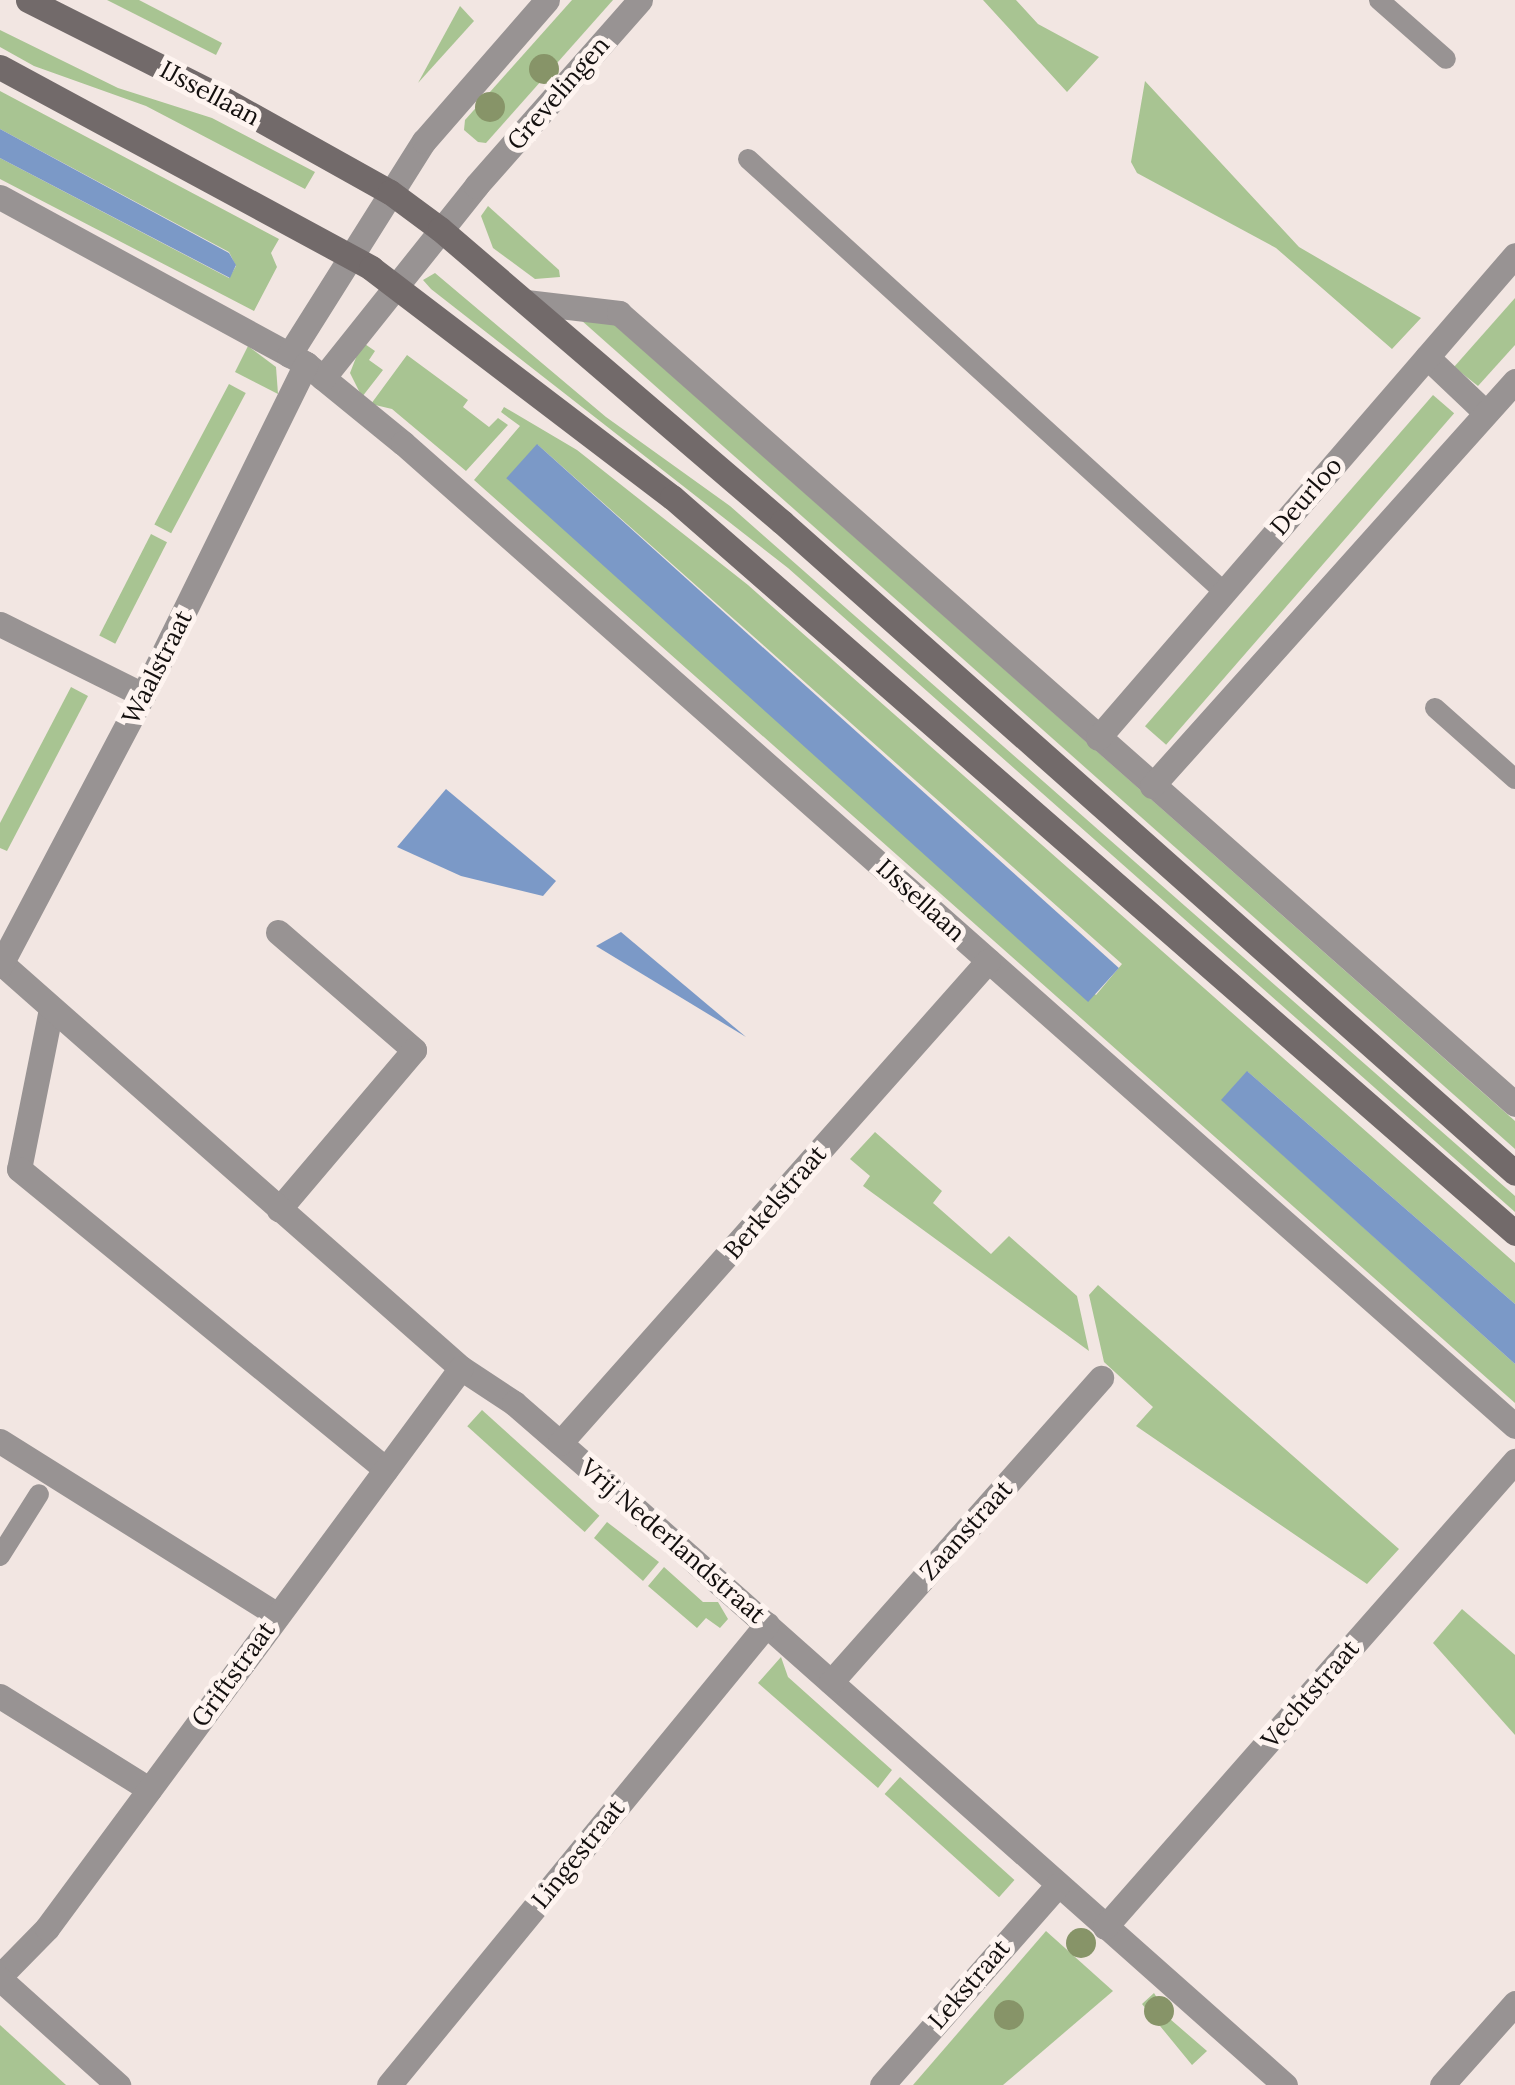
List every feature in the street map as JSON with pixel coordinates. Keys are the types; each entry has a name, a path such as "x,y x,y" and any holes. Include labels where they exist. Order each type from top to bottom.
{"main road":[{"name":"IJssellaan","path":"28,0 390,192 440,229 1515,1173"},
{"path":"0,66 350,255 743,554 1515,1233"}],"street":[{"path":"306,366 350,255 390,192 424,141 547,0"},
{"name":"Grevelingen","path":"440,229 640,0"},
{"name":"IJssellaan","path":"0,197 306,366 1515,1426"},
{"path":"306,366 395,286 440,229"},
{"name":"Deurloo","path":"1098,738 1515,255"},
{"path":"526,302 619,313 1515,1104"},
{"path":"1427,356 1486,413"},
{"name":"Waalstraat","path":"1,964 143,696 306,366"},
{"path":"1152,786 1515,381"},
{"path":"0,624 143,696"},
{"path":"278,932 414,1050 279,1209"},
{"name":"Berkelstraat","path":"560,1443 988,961"},
{"name":"Vrij Nederlandstraat","path":"1,964 461,1368 560,1443 1286,2085"},
{"path":"51,1009 19,1169 386,1469"},
{"name":"Griftstraat","path":"0,1978 47,1928 461,1368"},
{"name":"Zaanstraat","path":"831,1682 1101,1378"},
{"path":"0,1441 277,1615"},
{"name":"Vechtstraat","path":"1105,1927 1515,1461"},
{"name":"Lingestraat","path":"389,2085 767,1624"},
{"path":"0,1696 149,1788"},
{"name":"Lekstraat","path":"882,2085 1058,1886"},
{"path":"0,1978 118,2085"},
{"path":"1442,2085 1515,2003"}],"lane":[{"path":"1380,0 1446,59"},
{"path":"748,158 1224,592"},
{"path":"1435,708 1515,779"},
{"path":"0,1556 39,1494"}],"green space":[{"path":"107,0 139,0 222,43 216,55"},
{"path":"572,0 613,0 486,143 478,142 464,130 465,120"},
{"path":"983,0 1016,0 1038,24 1099,57 1067,92"},
{"path":"460,6 474,21 418,83"},
{"path":"0,30 118,88 212,118 315,172 305,189 146,106 34,66 0,47"},
{"path":"1145,81 1299,247 1421,318 1392,349 1276,248 1137,173 1131,162"},
{"path":"0,91 279,239 271,253 277,267 254,311 0,179 0,158 229,278 236,266 229,252 0,129"},
{"path":"488,206 559,270 560,277 535,279 493,248 481,216"},
{"path":"435,273 606,417 730,506 1515,1196 1515,1212 788,568 431,289 423,280"},
{"path":"1515,298 1515,345 1478,386 1454,367"},
{"path":"581,320 609,320 1515,1121 1515,1149"},
{"path":"362,342 375,351 369,360 383,370 362,397 350,373"},
{"path":"248,346 276,367 278,394 235,372"},
{"path":"407,355 468,400 463,407 489,427 498,418 508,425 466,471 392,409 371,404"},
{"path":"229,384 246,393 171,533 154,524"},
{"path":"1433,395 1454,413 1166,745 1145,726"},
{"path":"504,407 577,450 748,585 1515,1263 1515,1304 1248,1072 1222,1100 1515,1364 1515,1403 474,480 520,426 501,412","holes":["538,445 1122,964 1096,995 511,482"]},
{"path":"151,534 167,542 115,644 99,636"},
{"path":"71,687 88,696 7,851 0,848 0,823"},
{"path":"875,1132 942,1191 933,1203 991,1254 1009,1236 1077,1296 1089,1351 863,1186 870,1176 850,1159"},
{"path":"1098,1285 1399,1549 1367,1584 1136,1426 1153,1407 1104,1362 1089,1295"},
{"path":"482,1410 599,1516 585,1532 467,1426"},
{"path":"607,1522 659,1562 643,1581 594,1538"},
{"path":"664,1567 703,1602 718,1602 728,1619 720,1628 706,1618 697,1628 648,1586"},
{"path":"1462,1609 1515,1655 1515,1735 1433,1643"},
{"path":"781,1657 788,1677 892,1770 878,1788 758,1683"},
{"path":"900,1777 1014,1880 999,1897 885,1794"},
{"path":"1046,1931 1113,1991 1003,2085 913,2085"},
{"path":"1154,1993 1170,2019 1207,2051 1192,2065 1142,2004"},
{"path":"0,2025 66,2085 0,2085"}],"water":[{"path":"0,129 229,253 236,265 230,278 0,158"},
{"path":"537,444 1119,968 1088,1002 506,478"},
{"path":"446,789 556,881 543,896 461,876 397,847"},
{"path":"621,932 746,1037 596,946"},
{"path":"1247,1071 1515,1304 1515,1364 1221,1100"}]}
